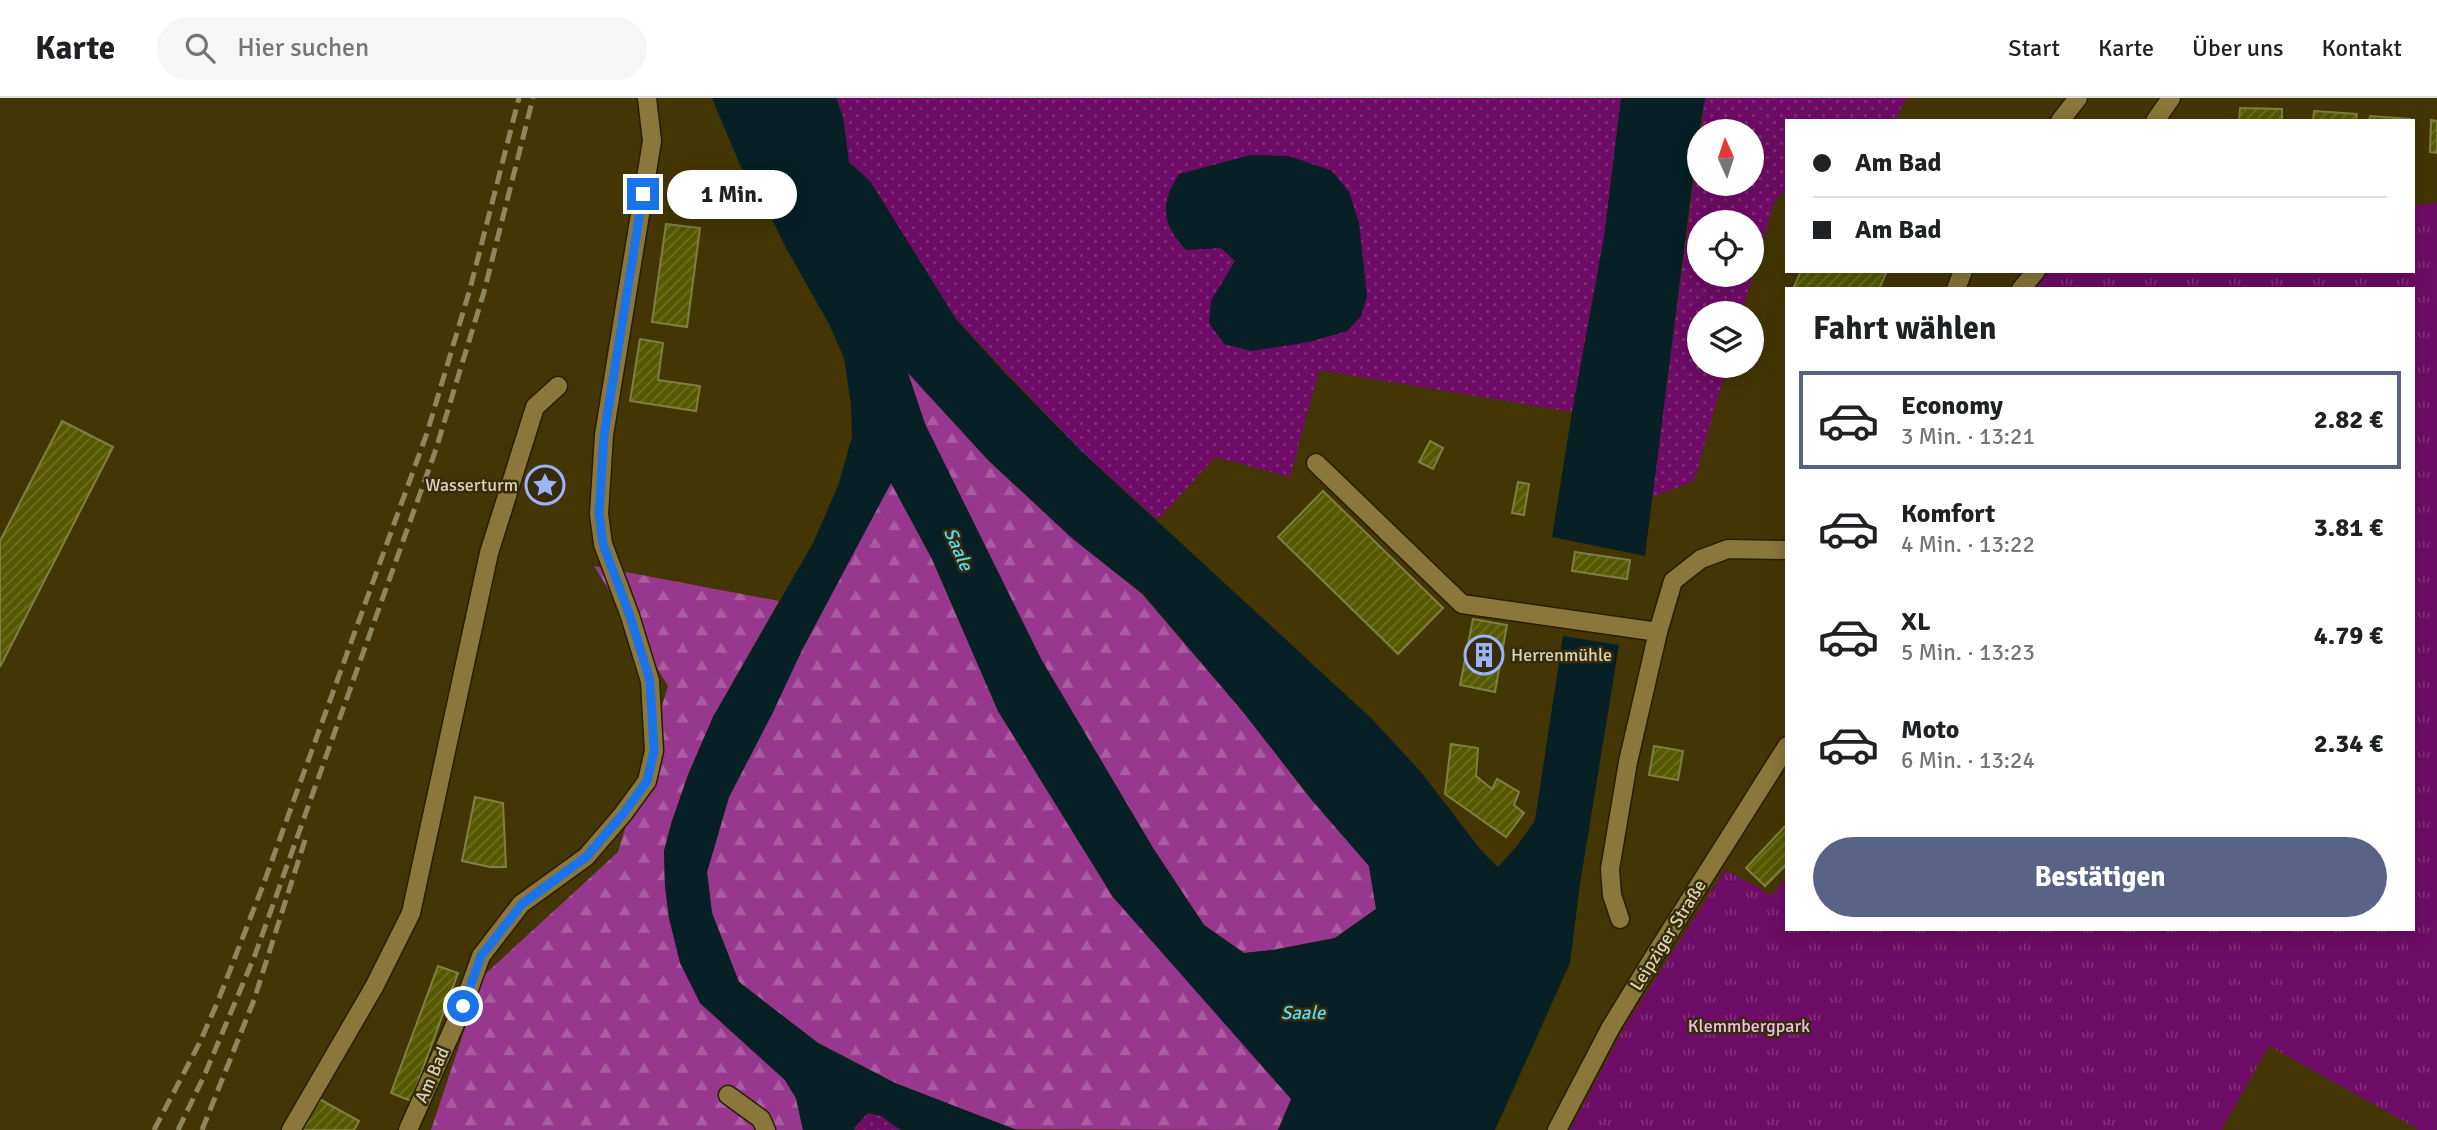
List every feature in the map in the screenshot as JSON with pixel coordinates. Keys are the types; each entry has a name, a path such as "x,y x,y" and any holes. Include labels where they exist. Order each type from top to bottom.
{"street":[{"name":"Am Bad","path":"408,1130 463,1006 481,956 522,904 586,857 623,814 647,781 654,751 650,681 630,616 603,544 599,514 604,435 652,141 647,98"},
{"path":"2061,119 2077,98"},
{"path":"2156,119 2171,98"},
{"path":"2023,287 2034,273"},
{"path":"291,1130 374,988 411,914 489,554 535,407 558,386"},
{"path":"1316,463 1462,604 1658,632"},
{"path":"1620,919 1612,895 1610,869 1628,762 1672,581 1701,559 1728,549 1785,550"},
{"name":"Leipziger Straße","path":"1557,1130 1611,1027 1648,965 1785,749"},
{"path":"728,1094 761,1119 766,1130"}],"green space":[{"path":"836,98 1621,98 1604,237 1572,412 1319,370 1290,477 1215,457 1158,520 1081,451 956,319 870,181 849,162 843,117"},
{"path":"1705,98 1907,98 1895,119 1785,119 1785,191 1774,202 1764,237 1764,210 1690,210 1692,196 1764,196 1764,119 1702,119"},
{"name":"Klemmbergpark","path":"2437,203 2437,1130 2420,1130 2269,1046 2221,1130 1570,1130 1625,1026 1725,870 1772,895 1785,879 1785,931 2415,931 2415,287 2033,287 2045,273 2415,273 2415,205"},
{"path":"1687,233 1687,287 1749,287 1745,301 1687,301 1687,378 1724,378 1694,481 1652,497"},
{"path":"907,371 988,460 1073,539 1142,594 1369,866 1376,909 1335,938 1244,953 1204,925 1153,848 1041,659 925,424"},
{"path":"891,482 932,559 998,711 1113,897 1292,1099 1278,1130 1012,1129 895,1083 818,1043 739,982 712,913 707,872 729,797 802,650"},
{"path":"594,566 779,601 713,717 688,775 664,851 665,886 669,918 700,1003 785,1080 796,1098 803,1130 431,1130 482,977 618,852 668,686"},
{"path":"868,1113 881,1116 901,1130 854,1130"}],"water":[{"name":"Saale","path":"712,98 836,98 843,117 849,162 870,181 956,319 1081,451 1371,718 1421,772 1480,849 1498,867 1535,820 1563,636 1619,645 1580,884 1570,963 1495,1130 1278,1130 1291,1099 1113,897 998,711 932,559 891,483 802,650 729,797 707,872 712,913 739,982 818,1043 895,1083 1017,1130 901,1130 881,1116 868,1113 854,1130 803,1130 796,1098 785,1080 700,1003 680,963 669,918 664,851 671,824 713,717 813,543 838,486 852,437 851,404 844,358 829,324 765,205 740,165","holes":["908,373 988,460 1073,539 1143,594 1369,866 1376,909 1335,938 1244,953 1204,925 1153,848 1041,659 925,424"]},
{"path":"1621,98 1705,98 1701,119 1687,119 1687,196 1691,196 1645,556 1552,537 1604,237"},
{"path":"1251,155 1289,156 1332,171 1349,192 1359,223 1367,296 1361,316 1347,331 1309,342 1252,351 1224,344 1209,323 1211,301 1235,261 1221,248 1186,250 1168,222 1166,204 1179,174"}],"building":[{"path":"2240,108 2282,109 2282,119 2239,119"},
{"path":"2314,111 2357,114 2356,119 2313,119"},
{"path":"2370,116 2410,119 2369,119"},
{"path":"2431,120 2437,121 2437,153 2430,152"},
{"path":"666,224 700,228 687,327 652,322"},
{"path":"1800,273 1886,273 1880,287 1794,287"},
{"path":"640,339 663,343 658,380 700,386 696,411 630,401"},
{"path":"62,421 113,447 0,667 0,541"},
{"path":"1430,441 1443,448 1433,469 1419,462"},
{"path":"1518,482 1529,484 1524,515 1512,513"},
{"path":"1323,491 1443,608 1398,654 1278,537"},
{"path":"1575,552 1630,560 1627,579 1572,571"},
{"name":"Herrenmühle","path":"1473,619 1507,625 1495,692 1460,685"},
{"path":"1451,744 1478,748 1476,776 1492,789 1497,779 1519,792 1514,805 1524,813 1506,837 1445,794"},
{"path":"1654,746 1683,751 1678,780 1649,775"},
{"path":"475,797 503,803 506,867 490,867 462,861"},
{"path":"1785,826 1785,866 1765,886 1746,868"},
{"path":"438,966 458,973 411,1101 391,1093"},
{"path":"312,1095 359,1121 354,1130 292,1130"}],"railway":[{"path":"154,1130 218,1001 262,888 427,433 470,289 519,98"},
{"path":"178,1130 205,1074 255,955 436,449 484,292 533,98"},
{"path":"202,1130 254,1000 306,837"}],"place":[{"name":"Wasserturm","path":"545,485"},
{"name":"Herrenmühle","path":"1484,655"}],"route":[{"path":"463,1006 481,956 522,904 586,857 623,814 647,781 654,751 650,681 630,616 603,544 599,514 604,435 643,194"}]}
